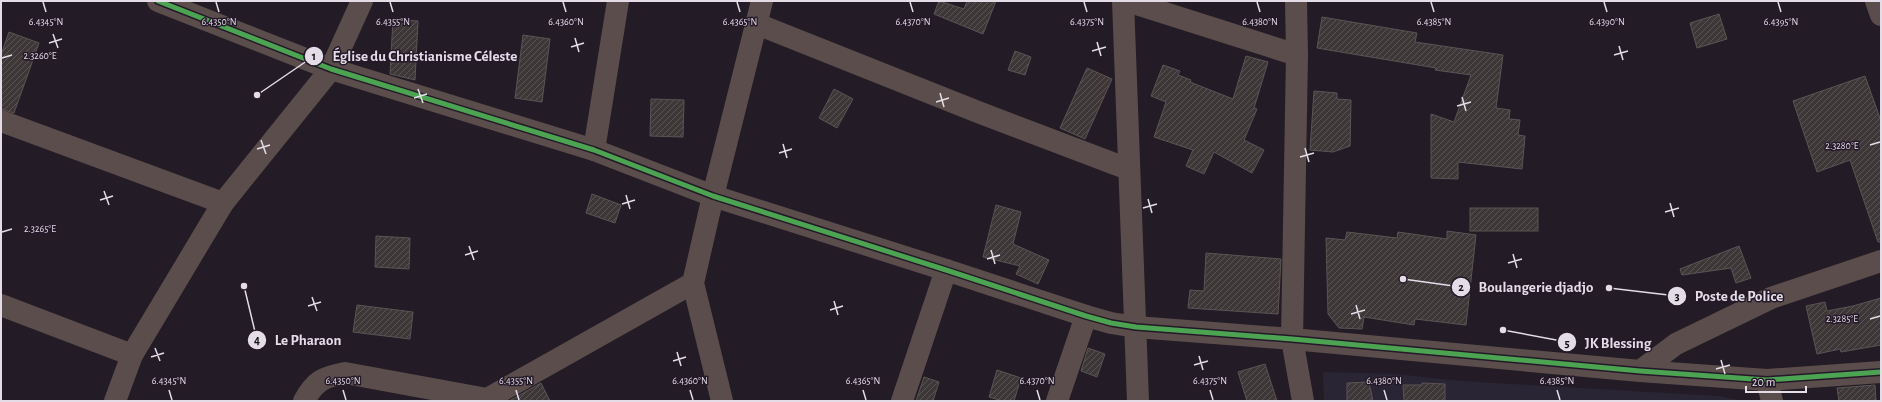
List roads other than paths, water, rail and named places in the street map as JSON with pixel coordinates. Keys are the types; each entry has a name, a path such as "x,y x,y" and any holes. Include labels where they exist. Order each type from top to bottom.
{"street":[{"path":"158,1 331,69 594,150 713,196 1086,316 1136,327 1292,339 1640,371 1767,380 1881,372"},
{"path":"115,401 132,355 223,203 331,69 362,1"},
{"path":"594,150 618,1"},
{"path":"722,401 694,283 713,196 762,1"},
{"path":"1123,1 1127,78 1128,169 1138,401"},
{"path":"1127,1 1298,55"},
{"path":"1296,1 1298,55 1292,339 1303,401"},
{"path":"1876,1 1881,15"},
{"path":"757,24 978,112 1128,169"},
{"path":"1,121 223,203"},
{"path":"1640,371 1676,344 1771,298 1881,261"},
{"path":"902,401 946,270"},
{"path":"304,401 311,389 326,376 344,373 487,400 694,283"},
{"path":"1,305 132,355"},
{"path":"1057,401 1086,316"},
{"path":"1767,380 1772,401"}],"place":[{"name":"Église du Christianisme Céleste","path":"257,95"},
{"name":"Boulangerie djadjo","path":"1403,279"},
{"name":"Le Pharaon","path":"244,286"},
{"name":"Poste de Police","path":"1609,288"},
{"name":"JK Blessing","path":"1503,330"}]}
